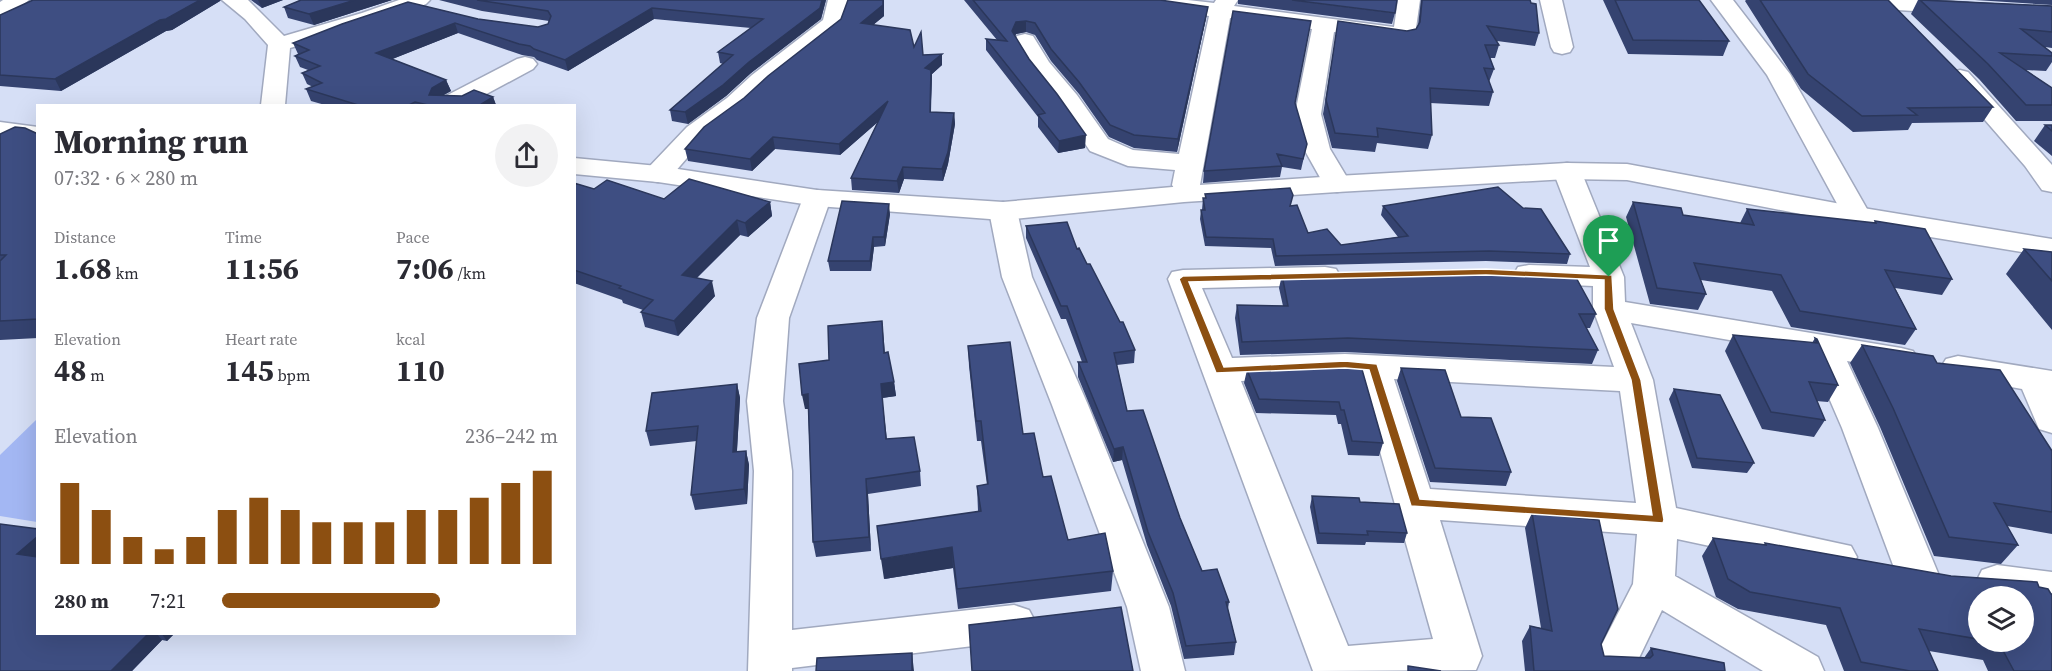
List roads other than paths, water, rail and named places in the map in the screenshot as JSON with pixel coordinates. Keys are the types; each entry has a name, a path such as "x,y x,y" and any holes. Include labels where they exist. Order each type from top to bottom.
{"street":[{"path":"0,11 18,0"},
{"path":"232,0 268,16 279,44 273,104"},
{"path":"658,174 696,132 736,103 760,80 833,23 839,0"},
{"path":"1140,0 1224,5 1324,24 1404,35 1410,0"},
{"path":"1551,0 1562,47"},
{"path":"1722,0 1778,74 1857,216"},
{"path":"1836,0 1982,10"},
{"path":"279,44 370,18 414,2 441,10"},
{"path":"1884,2 1911,29"},
{"path":"1184,194 1224,5"},
{"path":"1324,24 1308,114 1317,149 1337,184"},
{"path":"1025,41 1039,65 1068,100 1099,145 1110,152 1128,158 1190,163"},
{"path":"1944,61 2008,131 2052,184"},
{"path":"449,104 525,64"},
{"path":"0,130 36,135"},
{"path":"2008,131 2041,131"},
{"path":"576,166 658,174 817,198 1004,211 1184,194 1337,184 1568,171 1627,172 1857,216 2052,248"},
{"path":"1568,171 1636,380 1658,520 1654,584 1616,660 1618,671"},
{"path":"817,198 773,318 765,401 773,471 769,661 1053,619"},
{"path":"1004,211 1017,277 1070,405 1130,610 1163,671"},
{"path":"1497,273 1609,293 1822,346 2044,381 2052,420"},
{"path":"1358,275 1183,279 1335,669 1460,656 1373,366"},
{"path":"1822,346 1860,428 1916,572"},
{"path":"1220,370 1345,365 1636,380"},
{"path":"1415,503 1658,520 1916,572 2052,589"},
{"path":"1654,584 1802,671"}],"water":[{"path":"36,420 36,522 0,516 0,455"}]}
